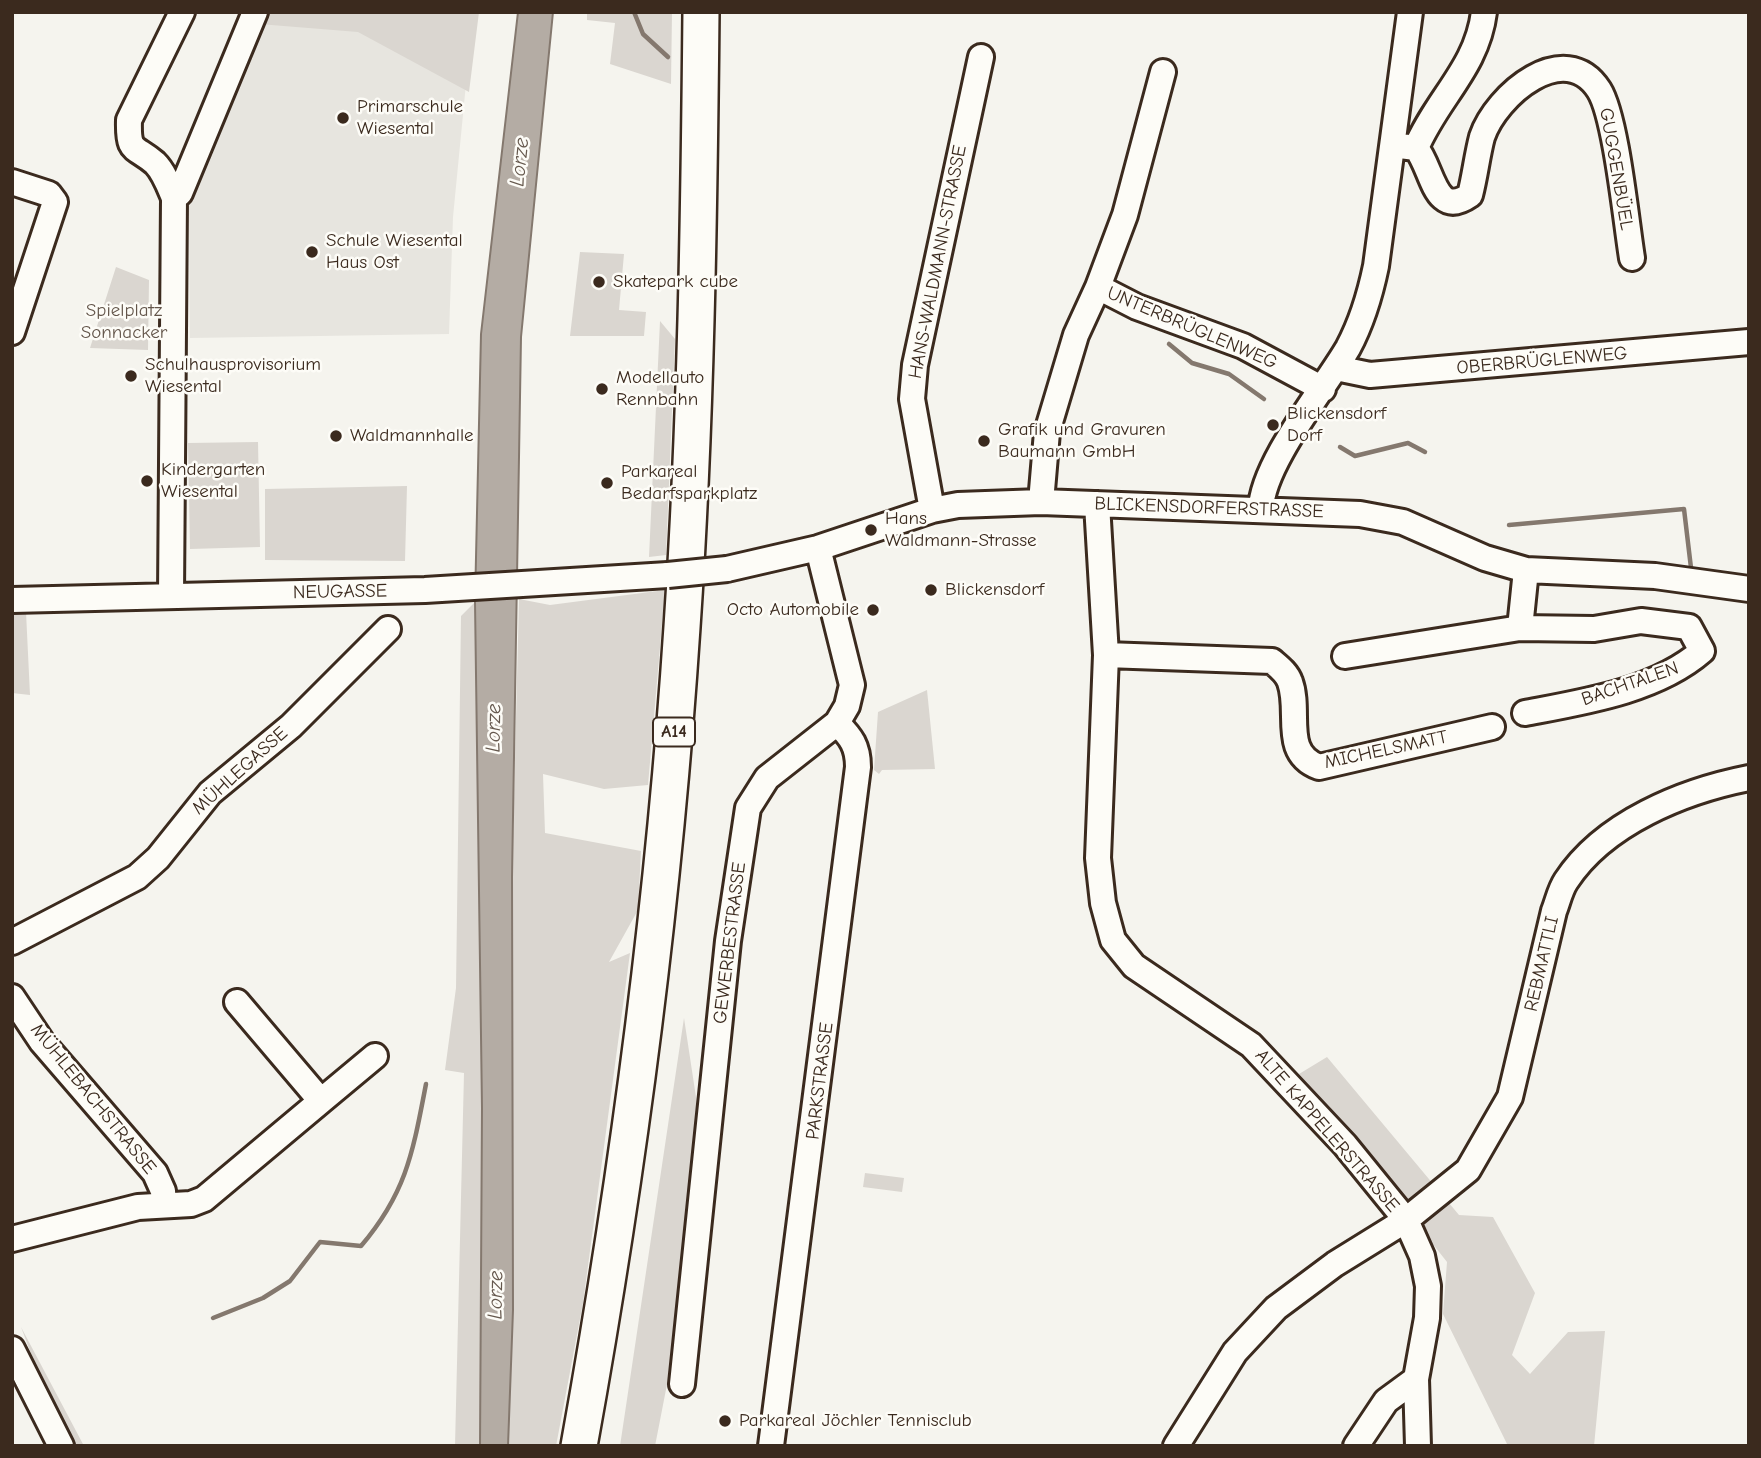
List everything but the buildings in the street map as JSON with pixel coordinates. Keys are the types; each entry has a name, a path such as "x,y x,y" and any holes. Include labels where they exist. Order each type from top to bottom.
{"highway":[{"name":"A14","path":"579,1446 635,1094 657,918 676,720 695,391 701,12"},
{"name":"A14","path":"602,1446 656,1112 693,778 715,432 724,12"}],"street":[{"path":"171,596 174,198 155,163 136,152 128,138 129,120 182,12"},
{"path":"174,198 180,193 255,12"},
{"path":"1261,509 1265,482 1336,368 1368,304 1405,147 1410,12"},
{"path":"1405,147 1428,120 1475,52 1484,12"},
{"name":"HANS-WALDMANN-STRASSE","path":"932,510 912,399 915,365 981,57"},
{"name":"GUGGENBÜEL","path":"1405,147 1425,159 1438,195 1447,202 1460,203 1470,195 1483,136 1497,109 1526,83 1551,68 1574,68 1587,76 1606,106 1632,258"},
{"name":"UNTERBRÜGLENWEG","path":"1041,502 1046,432 1076,335 1098,287 1125,215 1163,72"},
{"path":"12,182 49,194 55,202 12,332"},
{"name":"UNTERBRÜGLENWEG","path":"1098,287 1149,312 1243,346 1323,389"},
{"name":"OBERBRÜGLENWEG","path":"1336,368 1370,375 1749,342"},
{"name":"BLICKENSDORFERSTRASSE","path":"668,575 727,569 818,548 932,510 958,505 1041,502 1360,514 1403,523 1485,558 1527,570 1655,576 1749,589"},
{"name":"ALTE KAPPELERSTRASSE","path":"1097,505 1106,655 1098,859 1103,903 1113,940 1134,966 1251,1045 1345,1145 1406,1220 1422,1256 1428,1286 1427,1318 1416,1379 1418,1446"},
{"name":"GEWERBESTRASSE","path":"682,1384 728,942 748,808 767,778 836,723 847,706 852,685 818,548"},
{"path":"1520,628 1527,570"},
{"name":"NEUGASSE","path":"12,600 464,589 668,575"},
{"name":"BACHTALEN","path":"1345,656 1520,628 1594,629 1641,621 1689,627 1702,651 1685,666 1632,687 1575,703 1525,712"},
{"name":"MÜHLEGASSE","path":"12,942 137,877 158,858 210,793 291,726 388,629"},
{"name":"MICHELSMATT","path":"1106,655 1272,661 1290,683 1297,750 1308,762 1319,767 1492,727"},
{"name":"PARKSTRASSE","path":"771,1446 858,767 858,749 851,736 836,723"},
{"name":"REBMATTLI","path":"1177,1446 1235,1352 1276,1308 1335,1264 1406,1220 1468,1170 1510,1097 1554,911 1565,883 1590,852 1628,824 1676,799 1749,778"},
{"name":"MÜHLEBACHSTRASSE","path":"12,997 43,1042 155,1173 163,1191 164,1205"},
{"path":"237,1002 321,1101"},
{"name":"MÜHLEBACHSTRASSE","path":"12,1239 138,1207 191,1204 204,1199 376,1056"},
{"path":"12,1349 61,1446"},
{"path":"1356,1446 1386,1401 1416,1379"}],"shaded area":[{"name":"Primarschule Wiesental","path":"268,12 473,12 453,217 449,334 190,338 189,206 256,29"}],"green space":[{"path":"265,12 479,12 469,92 358,32 259,24"},
{"path":"587,12 672,12 671,84 610,64 615,23 587,20"},
{"name":"Skatepark cube","path":"580,252 624,254 619,310 646,312 644,336 570,336"},
{"name":"Spielplatz Sonnacker","path":"116,267 149,280 148,350 90,348"},
{"path":"660,321 675,339 666,555 649,557"},
{"path":"258,442 260,547 190,549 188,443"},
{"path":"407,486 405,561 265,560 265,489"},
{"path":"665,590 648,785 604,789 543,774 545,833 641,851 638,910 609,962 630,953 583,1303 556,1446 508,1446 513,1310 512,877 519,599 550,605"},
{"path":"475,602 482,1108 480,1446 455,1446 464,1073 445,1070 456,988 461,616"},
{"path":"12,612 26,612 30,695 12,693"},
{"path":"927,690 935,769 882,770 879,774 874,770 878,712"},
{"path":"684,1018 699,1117 670,1369 655,1446 620,1446"},
{"path":"1327,1057 1459,1215 1493,1217 1535,1293 1512,1355 1530,1374 1568,1332 1605,1331 1594,1446 1508,1446 1443,1314 1447,1262 1299,1074"},
{"path":"865,1173 904,1178 902,1192 863,1187"},
{"path":"21,1327 84,1446 75,1446 45,1391"}],"water":[{"name":"Lorze","path":"518,12 553,12 521,337 512,877 513,1310 508,1446 480,1446 482,1108 475,602 481,334"}],"waterway":[{"path":"634,12 643,34 668,57"},
{"path":"1169,344 1192,363 1229,374 1264,399"},
{"path":"1340,447 1355,456 1408,443 1425,452"},
{"path":"1509,525 1684,509 1691,568"},
{"path":"213,1318 263,1298 290,1281 320,1242 361,1246 389,1207 406,1170 426,1084"}],"place":[{"name":"Primarschule Wiesental","path":"343,118"},
{"name":"Schule Wiesental Haus Ost","path":"312,252"},
{"name":"Skatepark cube","path":"599,282"},
{"name":"Schulhausprovisorium Wiesental","path":"131,376"},
{"name":"Modellauto Rennbahn","path":"602,389"},
{"name":"Blickensdorf Dorf","path":"1273,425"},
{"name":"Waldmannhalle","path":"336,436"},
{"name":"Grafik und Gravuren Baumann GmbH","path":"984,441"},
{"name":"Kindergarten Wiesental","path":"147,481"},
{"name":"Parkareal Bedarfsparkplatz","path":"607,483"},
{"name":"Hans Waldmann-Strasse","path":"871,530"},
{"name":"Blickensdorf","path":"931,590"},
{"name":"Octo Automobile","path":"873,610"},
{"name":"Parkareal Jöchler Tennisclub","path":"725,1421"}]}
